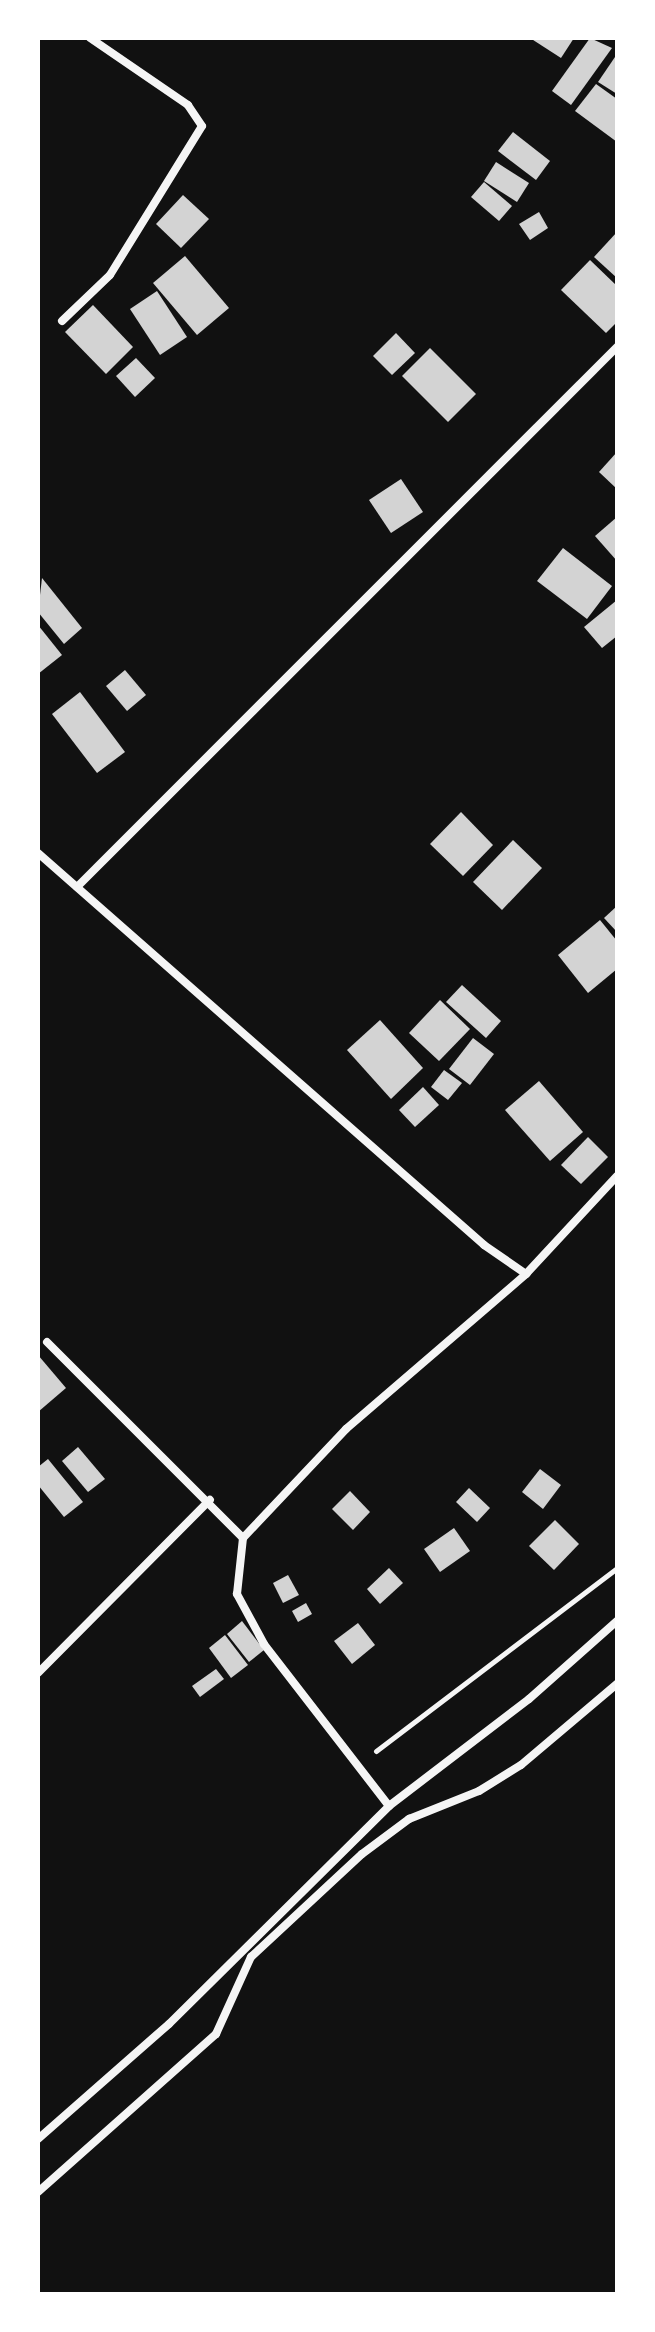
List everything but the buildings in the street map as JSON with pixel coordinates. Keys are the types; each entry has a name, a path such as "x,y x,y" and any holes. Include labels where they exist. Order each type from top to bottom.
{"street":[{"path":"62,321 110,275 202,126 188,105 90,38"},
{"path":"77,887 617,347"},
{"path":"38,853 484,1245 526,1274"},
{"path":"389,1806 357,1761 327,1730 264,1644 237,1594 243,1538 346,1429 526,1274 617,1176"},
{"path":"47,1342 210,1500 243,1538"},
{"path":"38,1673 210,1500"},
{"path":"38,2139 169,2024 389,1806 529,1699 617,1621"},
{"path":"38,2192 216,2034 251,1957 362,1854 409,1819 479,1791 521,1765 617,1684"}],"path":[{"path":"357,1761 393,1741 617,1568"}]}
